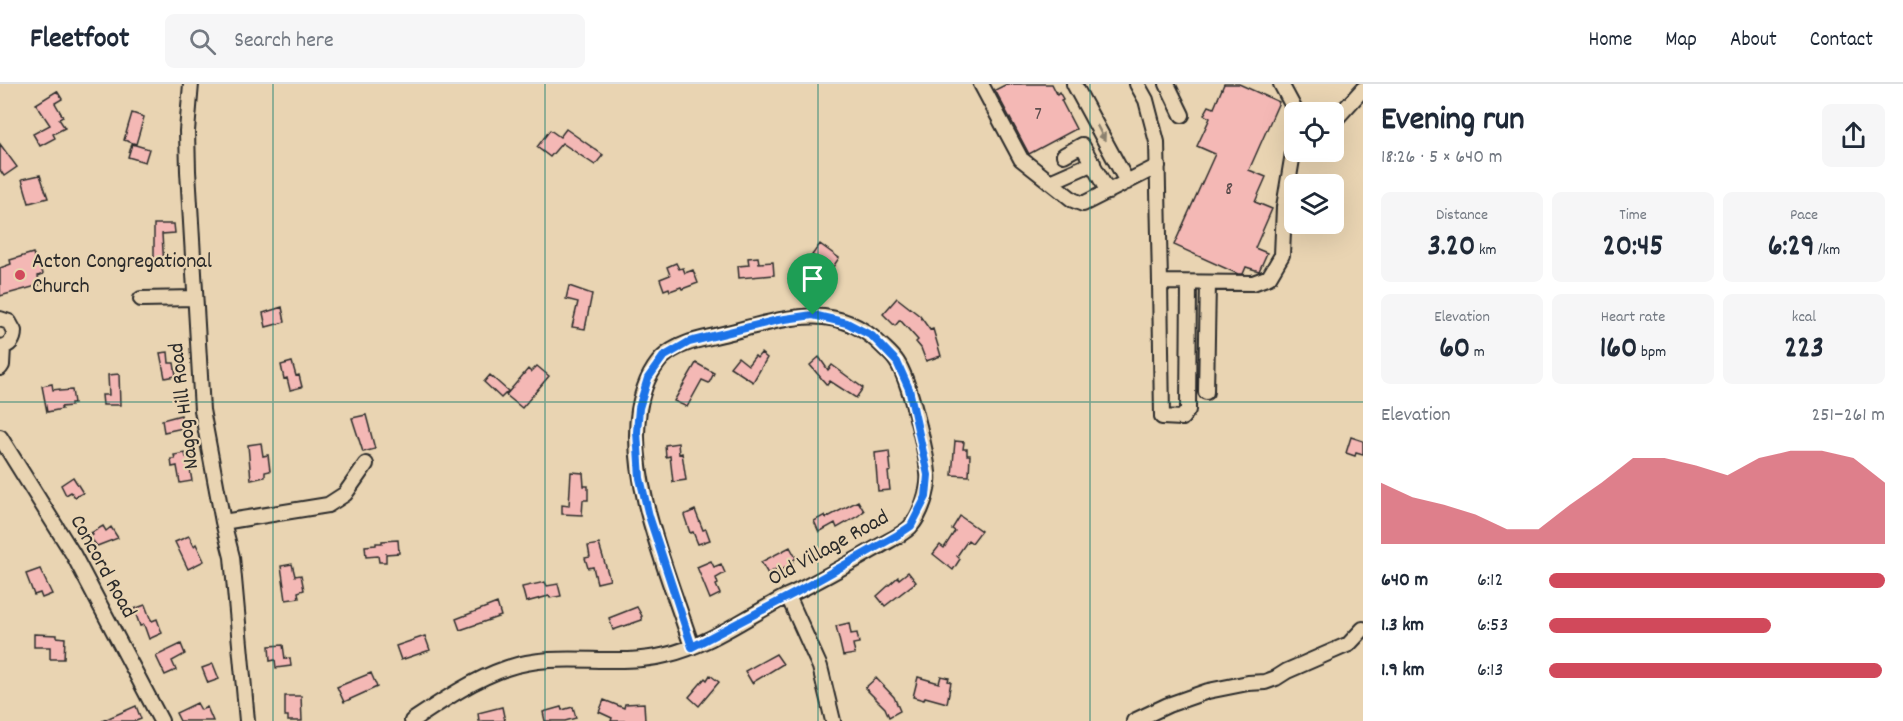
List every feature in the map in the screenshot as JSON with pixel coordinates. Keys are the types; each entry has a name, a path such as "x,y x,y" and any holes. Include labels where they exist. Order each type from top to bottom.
{"street":[{"name":"Nagog Hill Road","path":"191,84 187,131 188,171 202,410 223,522 232,557 247,721"},
{"path":"981,84 1021,159 1073,200 1083,204 1127,182 1158,170"},
{"path":"1074,84 1127,182"},
{"path":"1137,84 1146,100 1158,142 1162,417 1182,418 1188,410 1189,283"},
{"path":"1281,84 1291,102"},
{"path":"1146,100 1170,85 1182,115"},
{"path":"1344,110 1363,89"},
{"path":"1064,154 1082,145 1108,192"},
{"path":"1160,282 1253,284 1269,277 1282,255 1284,207 1292,162"},
{"path":"1050,182 1093,163"},
{"path":"1206,392 1208,283"},
{"path":"141,299 195,298"},
{"name":"Old Village Road","path":"412,721 457,692 508,668 550,658 642,660 681,652 692,647 858,559 911,526 926,497 928,475 909,389 897,362 872,336 847,323 813,315 778,320 689,342 663,357 648,378 639,408 637,432 640,478 649,516 692,647"},
{"path":"0,319 9,322 14,331 12,340 2,347 0,368"},
{"name":"Concord Road","path":"0,436 74,554 157,719"},
{"path":"223,522 328,505 345,494 366,464"},
{"path":"788,596 820,667 833,721"},
{"path":"1134,721 1168,705 1208,692 1276,678 1349,644 1363,629"}],"building":[{"path":"1007,84 1052,84 1057,94 1059,92 1063,99 1061,100 1076,129 1029,154 995,90"},
{"path":"1224,84 1239,84 1279,102 1249,170 1266,177 1255,202 1272,209 1255,248 1267,253 1259,271 1246,267 1243,274 1238,274 1174,245 1215,154 1197,146 1210,118 1204,115 1209,106 1214,108"},
{"path":"57,91 62,99 55,103 63,117 59,119 65,128 53,134 55,138 40,146 33,134 50,125 36,104"},
{"path":"132,113 144,117 136,144 124,140"},
{"path":"566,129 603,155 595,165 562,143 550,157 537,147 550,130 560,137"},
{"path":"0,144 17,167 4,176 0,170"},
{"path":"132,144 149,149 145,162 128,157"},
{"path":"40,175 48,198 29,203 22,179"},
{"path":"154,224 174,224 175,233 162,234 164,267 150,268 149,257 154,257"},
{"path":"820,244 839,258 831,270 812,255"},
{"name":"Acton Congregational Church","path":"33,253 36,264 40,263 43,274 38,276 40,285 0,296 0,268 11,264 10,260"},
{"path":"758,257 759,263 773,262 774,275 739,278 738,266 749,265 748,258"},
{"path":"676,263 679,269 683,268 685,273 693,270 698,283 682,289 681,287 670,291 669,288 664,290 660,279 670,275 667,267"},
{"path":"569,286 592,294 585,329 572,327 578,302 566,299"},
{"path":"897,298 920,316 930,330 933,329 941,356 926,361 916,342 918,340 900,320 895,326 883,314"},
{"path":"282,307 285,322 266,327 263,313"},
{"path":"168,352 169,363 174,363 176,376 165,378 160,353"},
{"path":"761,353 767,358 753,382 730,367 738,357 748,365 755,356 757,358"},
{"path":"819,357 828,370 832,365 863,388 856,398 830,381 827,385 810,365"},
{"path":"292,362 302,387 290,390 287,378 284,379 281,365"},
{"path":"696,363 714,373 709,383 702,380 687,407 674,401"},
{"path":"537,366 549,376 522,408 506,395 528,369 531,372"},
{"path":"119,374 120,405 103,405 102,395 109,395 108,375"},
{"path":"490,375 508,391 501,398 484,382"},
{"path":"52,384 53,390 72,390 74,403 71,403 71,406 47,412 42,386"},
{"path":"181,415 183,428 164,432 162,420"},
{"path":"366,415 375,449 363,452 352,418"},
{"path":"1351,437 1363,441 1363,455 1356,453 1355,456 1346,453"},
{"path":"955,441 964,442 963,449 967,449 967,455 970,455 969,476 952,475"},
{"path":"261,443 263,456 268,455 270,471 265,472 265,477 251,480 248,445"},
{"path":"678,443 686,480 673,482 670,456 666,457 665,445"},
{"path":"889,451 890,490 878,491 875,453"},
{"path":"185,453 186,457 195,456 196,463 189,464 192,481 180,483 177,466 172,467 171,459 175,459 174,455"},
{"path":"571,472 583,473 584,486 588,486 588,500 583,500 582,515 562,514 562,505 569,506"},
{"path":"73,477 83,493 75,497 71,492 66,495 61,485"},
{"path":"858,501 864,511 858,516 837,528 835,523 819,532 814,521 825,515 826,518"},
{"path":"695,510 710,540 698,544 693,532 690,533 684,515"},
{"path":"960,516 981,531 972,543 968,540 957,556 960,559 953,570 933,554 940,545 944,548 955,531 952,529"},
{"path":"103,526 106,531 111,527 118,538 97,546 90,537 93,535 91,533"},
{"path":"189,536 194,546 196,544 204,561 188,569 175,542"},
{"path":"398,540 399,553 386,554 386,562 379,562 378,556 366,557 365,546 376,545 382,541"},
{"path":"599,544 610,580 597,583 593,567 588,568 585,558 590,557 588,546"},
{"path":"790,547 796,558 792,561 793,563 779,572 776,569 768,574 761,562"},
{"path":"711,561 714,567 721,564 725,573 716,578 720,594 710,599 697,567"},
{"path":"292,564 295,576 301,575 304,590 298,592 299,598 286,600 281,566"},
{"path":"40,569 52,594 42,598 40,593 34,595 26,574"},
{"path":"908,572 916,582 885,606 877,596 898,577 899,579"},
{"path":"545,582 547,586 558,584 561,596 550,598 549,596 526,602 522,587"},
{"path":"497,603 501,616 460,630 456,619"},
{"path":"145,605 152,621 157,619 162,633 149,639 144,625 140,626 134,609"},
{"path":"637,607 642,620 613,630 609,618"},
{"path":"849,623 851,634 857,633 859,643 853,644 855,654 843,656 836,626"},
{"path":"34,634 57,635 57,637 65,638 64,659 50,659 50,647 34,647"},
{"path":"425,636 430,650 401,660 396,646"},
{"path":"181,644 185,654 172,661 176,670 165,675 156,656"},
{"path":"283,645 285,659 290,658 291,666 276,668 275,660 270,661 269,646"},
{"path":"776,654 783,664 752,683 745,671"},
{"path":"213,664 219,679 208,683 202,668"},
{"path":"371,673 377,687 344,702 337,687"},
{"path":"710,675 719,682 699,706 689,697"},
{"path":"941,676 949,678 948,681 951,682 947,703 925,697 924,700 913,697 918,677 939,683"},
{"path":"876,678 894,697 900,711 889,717 885,708 865,688"},
{"path":"285,696 301,696 302,721 288,721 288,716 285,716"},
{"path":"604,700 624,708 625,704 644,703 645,721 611,721 612,718 599,712"},
{"path":"197,703 201,710 207,707 213,721 180,721 176,713"},
{"path":"136,706 141,719 102,721"},
{"path":"502,707 505,721 479,721 478,713"},
{"path":"561,707 562,710 573,707 576,718 565,721 545,721 543,712"}],"place":[{"name":"Acton Congregational Church","path":"20,275"}],"route":[{"path":"813,315 847,323 872,336 897,362 909,389 923,446 928,475 926,497 911,526 896,536 858,559 692,647 649,516 640,478 637,432 639,408 648,378 663,357 689,342 778,320 813,315"}]}
